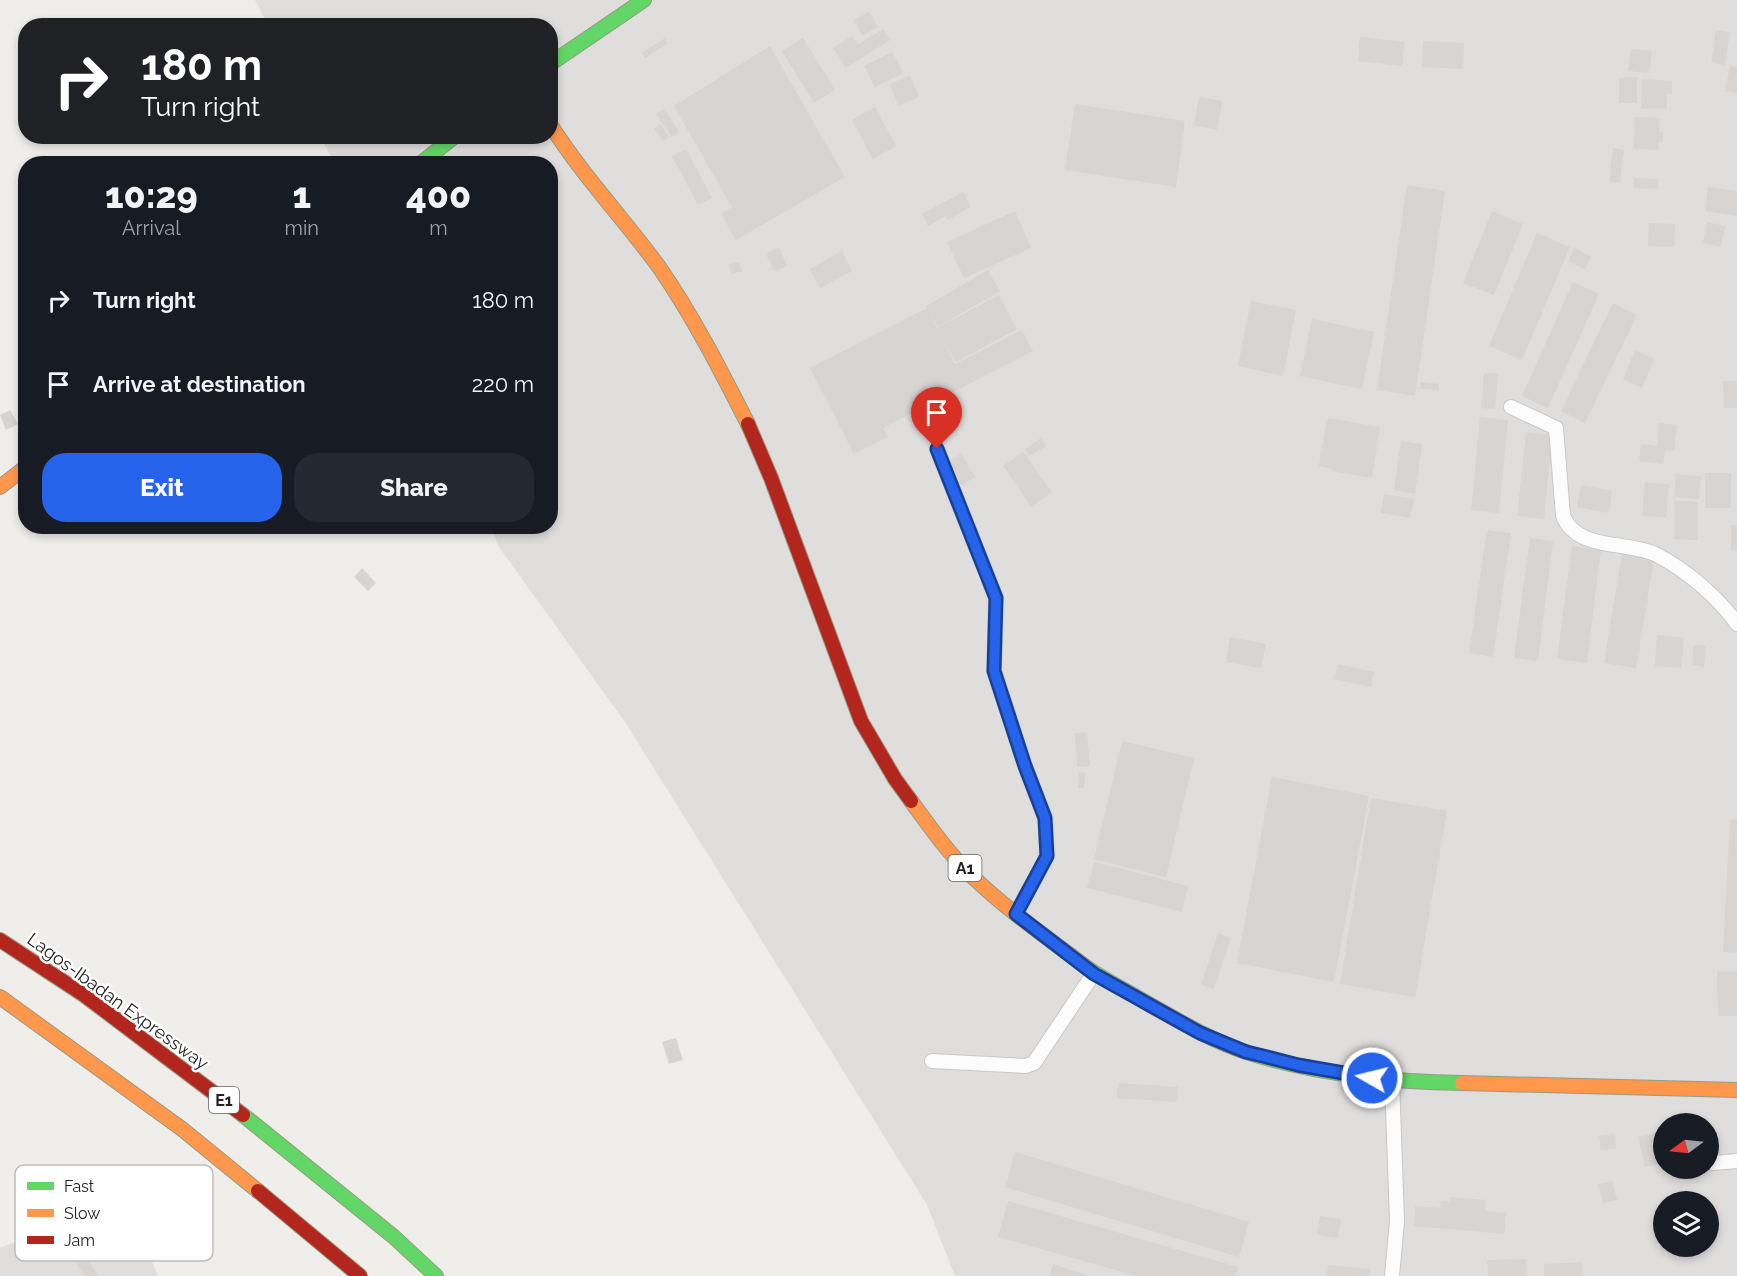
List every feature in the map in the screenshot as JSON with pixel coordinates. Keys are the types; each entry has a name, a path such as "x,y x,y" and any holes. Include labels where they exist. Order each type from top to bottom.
{"main road":[{"path":"558,59 644,0"},
{"name":"A1","path":"558,137 659,268 697,329 747,422 771,478 861,721 895,779 932,830 972,876 1016,914 1094,974 1200,1033 1246,1052 1298,1065 1409,1082 1737,1090"},
{"name":"A1","path":"558,143 564,146"},
{"path":"430,156 444,144"},
{"path":"0,481 18,472"},
{"path":"0,487 18,473"},
{"name":"Lagos-Ibadan Expressway","path":"0,940 84,995 228,1103 394,1237 436,1276"},
{"path":"0,997 182,1129 360,1276"}],"street":[{"path":"1511,407 1556,428 1563,516 1567,526 1576,534 1591,540 1654,554 1691,575 1737,624"},
{"path":"937,449 996,598 994,671 1025,766 1045,818 1047,856 1016,914"},
{"path":"932,1061 1026,1065 1034,1062 1094,974"},
{"path":"1392,1080 1397,1221 1392,1276"},
{"path":"1719,1162 1737,1161"}],"shaded area":[{"path":"255,0 1737,0 1737,1276 955,1276 927,1205 625,722 499,547 494,534 558,534 558,156 330,156 324,144 558,144 558,18 264,18"},
{"path":"15,1242 15,1261 152,1261 158,1276 0,1276 0,1248"}],"building":[{"path":"869,12 878,27 862,36 854,20"},
{"path":"883,29 890,40 846,68 833,48 852,36 858,45"},
{"path":"1716,30 1730,32 1725,65 1711,63"},
{"path":"1360,37 1405,42 1402,66 1358,61"},
{"path":"665,38 668,43 645,58 642,53"},
{"path":"803,38 835,90 814,103 782,51"},
{"path":"1423,41 1464,43 1463,69 1422,67"},
{"path":"770,46 845,177 736,240 721,214 732,207 674,106"},
{"path":"1631,49 1652,51 1649,73 1628,71"},
{"path":"892,52 903,73 875,87 864,66"},
{"path":"1730,66 1737,67 1737,93 1725,91"},
{"path":"910,75 919,97 898,106 890,84"},
{"path":"1637,77 1637,103 1619,103 1619,78"},
{"path":"1642,79 1672,81 1672,94 1667,94 1667,109 1641,109"},
{"path":"1199,97 1222,101 1217,130 1194,125"},
{"path":"1075,104 1185,121 1176,187 1065,170"},
{"path":"875,107 896,146 873,159 852,120"},
{"path":"664,109 679,132 672,137 656,114"},
{"path":"1635,117 1660,118 1659,132 1663,132 1663,142 1658,142 1658,150 1633,149"},
{"path":"660,124 669,137 663,141 654,129"},
{"path":"1613,148 1624,150 1620,183 1609,181"},
{"path":"686,149 712,198 698,205 672,156"},
{"path":"1634,178 1658,179 1658,189 1634,188"},
{"path":"1407,185 1445,191 1415,396 1377,390"},
{"path":"1708,187 1737,191 1737,216 1705,211"},
{"path":"963,192 971,207 948,220 946,216 928,226 922,214"},
{"path":"1015,211 1031,248 964,278 947,242"},
{"path":"1492,211 1523,224 1494,295 1463,283"},
{"path":"1707,222 1725,226 1721,247 1703,243"},
{"path":"1649,223 1675,224 1674,247 1648,246"},
{"path":"1537,233 1570,247 1522,360 1489,346"},
{"path":"779,248 787,266 774,271 766,254"},
{"path":"1574,248 1591,256 1585,270 1568,261"},
{"path":"842,251 852,271 820,288 810,269"},
{"path":"739,262 742,271 732,274 729,265"},
{"path":"988,270 1000,291 938,327 929,313 937,328 999,295 1017,329 956,362 944,342 955,364 1022,330 1033,351 883,428 888,437 854,454 810,368 927,308 926,306"},
{"path":"1573,282 1599,294 1548,408 1522,396"},
{"path":"1251,301 1296,310 1283,376 1238,366"},
{"path":"1613,303 1637,315 1585,423 1561,411"},
{"path":"1312,319 1374,332 1362,389 1300,376"},
{"path":"1635,350 1654,359 1642,388 1623,379"},
{"path":"1484,373 1498,374 1495,409 1481,408"},
{"path":"1723,381 1737,381 1737,408 1724,408"},
{"path":"1421,382 1439,384 1439,390 1420,389"},
{"path":"10,410 18,424 6,430 0,415"},
{"path":"1480,417 1508,420 1499,513 1471,510"},
{"path":"1327,418 1380,427 1372,478 1332,471 1333,469 1319,466"},
{"path":"1659,423 1677,425 1674,451 1665,450 1663,464 1639,461 1641,444 1657,446"},
{"path":"1526,432 1552,435 1544,519 1517,516"},
{"path":"1041,438 1046,446 1030,456 1025,449"},
{"path":"1401,441 1422,444 1415,494 1394,490"},
{"path":"1023,452 1052,492 1031,507 1003,466"},
{"path":"961,454 975,477 960,486 946,463"},
{"path":"1705,473 1731,473 1731,508 1705,508"},
{"path":"1676,474 1701,476 1699,499 1674,497"},
{"path":"1645,482 1669,484 1666,518 1642,516"},
{"path":"1581,485 1612,491 1609,513 1577,507"},
{"path":"1384,494 1414,499 1410,518 1381,513"},
{"path":"1674,501 1698,502 1698,540 1674,539"},
{"path":"1731,525 1737,525 1737,550 1731,550"},
{"path":"1487,530 1511,533 1493,657 1469,653"},
{"path":"1530,538 1553,541 1538,661 1514,658"},
{"path":"1572,546 1601,550 1587,663 1557,659"},
{"path":"1622,554 1654,559 1636,668 1604,663"},
{"path":"362,568 376,583 368,591 354,577"},
{"path":"1657,635 1684,638 1681,668 1655,666"},
{"path":"1230,637 1266,644 1261,668 1226,662"},
{"path":"1694,645 1706,646 1704,667 1692,665"},
{"path":"1338,664 1374,672 1371,687 1334,679"},
{"path":"1075,733 1087,733 1090,766 1077,767"},
{"path":"1122,741 1194,758 1166,877 1094,859"},
{"path":"1079,772 1085,773 1084,788 1078,788"},
{"path":"1272,777 1369,796 1334,982 1237,963"},
{"path":"1371,798 1447,811 1415,997 1340,984"},
{"path":"1730,819 1737,820 1737,953 1723,952"},
{"path":"1094,862 1188,886 1182,912 1087,888"},
{"path":"1218,933 1231,938 1214,989 1201,985"},
{"path":"1717,971 1737,971 1737,1016 1718,1016"},
{"path":"676,1038 683,1060 669,1064 662,1042"},
{"path":"1118,1083 1178,1087 1177,1102 1117,1098"},
{"path":"1615,1134 1616,1149 1601,1150 1599,1136"},
{"path":"1653,1134 1653,1165 1645,1167 1638,1137"},
{"path":"1015,1152 1249,1222 1239,1257 1005,1187"},
{"path":"1612,1181 1617,1200 1603,1203 1598,1184"},
{"path":"1451,1197 1486,1200 1485,1211 1506,1213 1504,1234 1414,1226 1415,1206 1440,1208 1441,1201 1450,1202"},
{"path":"1008,1201 1238,1267 1235,1276 1137,1276 998,1237"},
{"path":"1320,1216 1341,1219 1338,1238 1317,1235"},
{"path":"1526,1259 1527,1276 1488,1276 1487,1260"},
{"path":"75,1261 88,1261 98,1276 85,1276"},
{"path":"1582,1262 1583,1276 1544,1276 1544,1264"},
{"path":"1053,1264 1089,1276 1050,1276"},
{"path":"1328,1265 1370,1269 1370,1276 1327,1276"}],"traffic: fast":[{"path":"558,59 644,0"},
{"path":"430,156 445,144"},
{"path":"1086,967 1194,1029 1246,1052 1299,1066 1380,1079 1462,1083"},
{"path":"243,1115 394,1237 436,1276"}],"traffic: slow":[{"path":"558,137 659,267 706,344 748,424"},
{"path":"0,487 18,473"},
{"path":"911,801 948,850 973,877 1014,912 1086,967"},
{"path":"0,997 182,1129 258,1191"},
{"path":"1462,1083 1737,1090"}],"traffic: jam":[{"path":"748,424 771,478 861,721 895,779 911,801"},
{"path":"0,940 84,995 243,1115"},
{"path":"258,1191 360,1276"}],"route":[{"path":"937,449 996,598 994,671 1025,766 1045,818 1047,856 1016,914 1094,974 1200,1033 1246,1052 1298,1065 1372,1078"}]}
